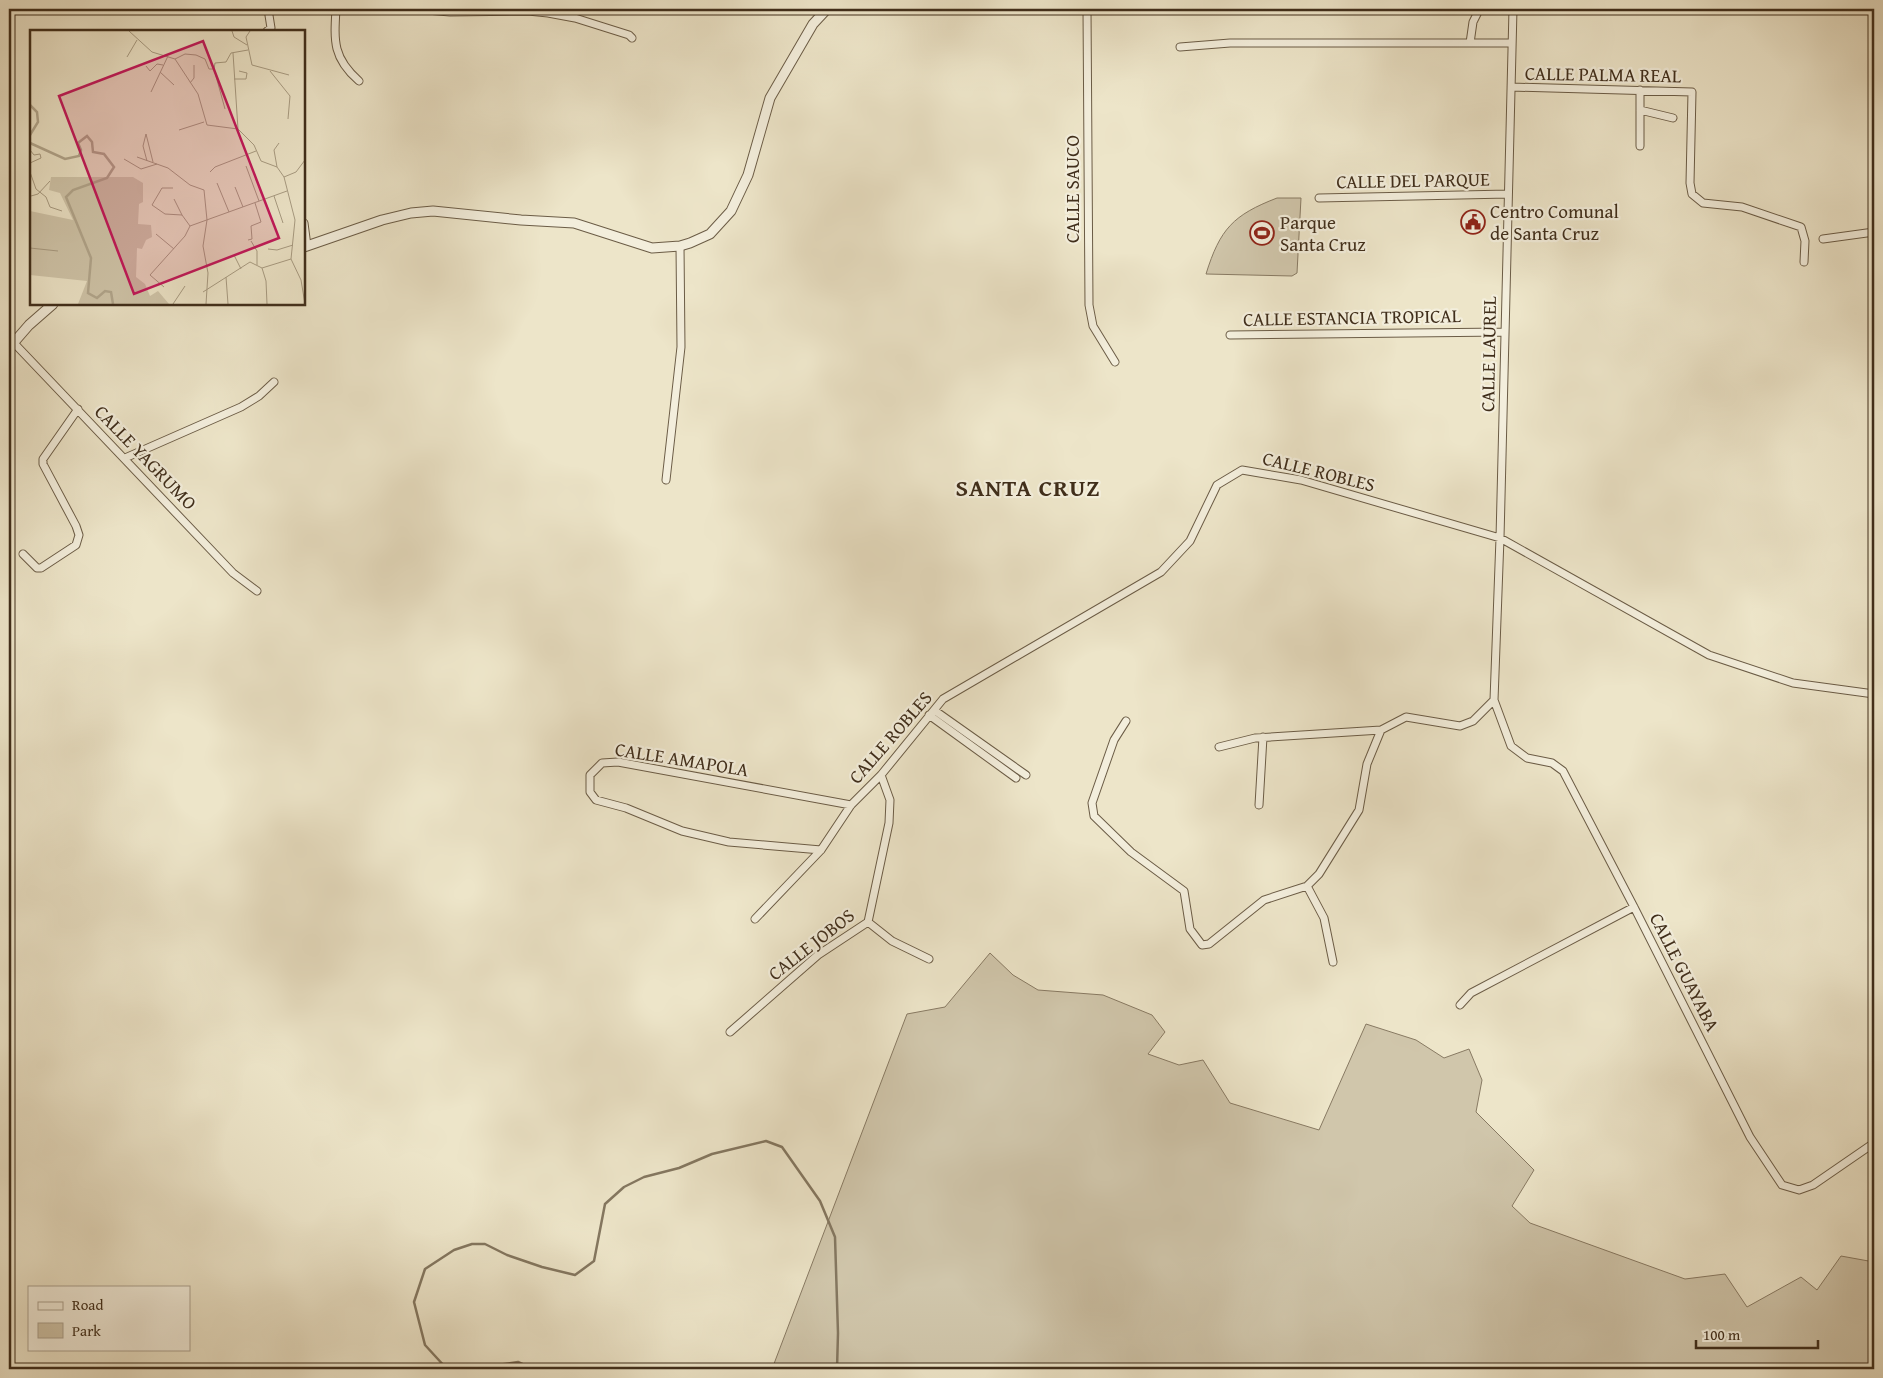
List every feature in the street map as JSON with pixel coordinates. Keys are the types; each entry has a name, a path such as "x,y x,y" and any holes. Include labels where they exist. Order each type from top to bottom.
{"street":[{"path":"268,9 271,28 269,30"},
{"path":"336,9 334,32 338,55 347,71 359,81"},
{"path":"415,9 450,12 528,11 548,13 575,18 629,35 632,38"},
{"path":"305,247 382,220 411,213 433,211 521,220 574,223 652,248 680,246 710,234 731,211 748,175 770,98 813,24 827,9"},
{"name":"CALLE SAUCO","path":"1087,9 1089,305 1093,326 1115,362"},
{"name":"CALLE LAUREL","path":"1494,700 1500,538 1513,9"},
{"path":"1470,43 1473,22 1478,12"},
{"path":"1180,48 1230,43 1512,43"},
{"name":"CALLE PALMA REAL","path":"1512,87 1692,92 1690,183 1692,194 1703,203 1742,207 1801,227 1805,241 1804,262"},
{"path":"1640,90 1640,146"},
{"path":"1640,110 1674,118"},
{"name":"CALLE DEL PARQUE","path":"1319,198 1508,194"},
{"path":"1823,239 1874,232"},
{"path":"666,480 681,348 680,246"},
{"path":"11,345 29,325 52,305"},
{"name":"CALLE ESTANCIA TROPICAL","path":"1230,335 1504,332"},
{"name":"CALLE YAGRUMO","path":"11,345 78,409 233,573 257,591"},
{"path":"124,458 241,406 259,396 274,382"},
{"path":"23,554 37,568 41,568 76,545 79,539 76,526 43,464 43,459 78,409"},
{"name":"CALLE ROBLES","path":"755,919 821,850 851,805 881,775 943,699 1161,572 1190,541 1217,485 1242,470 1301,480 1500,538 1710,656 1793,683 1874,694"},
{"path":"1219,747 1263,737 1381,730 1406,717 1460,726 1473,721 1494,700"},
{"name":"CALLE GUAYABA","path":"1494,700 1511,746 1527,758 1552,763 1563,771 1634,906 1750,1136 1782,1186 1799,1190 1813,1185 1874,1143"},
{"path":"932,712 1026,775"},
{"path":"932,712 1016,778"},
{"path":"1126,721 1114,740 1092,803 1094,816 1131,852 1184,891 1190,929 1202,945 1209,944 1264,900 1307,886 1319,874 1359,810 1367,764 1381,730"},
{"path":"1258,805 1263,737"},
{"name":"CALLE AMAPOLA","path":"821,850 729,842 682,831 626,808 596,800 590,792 590,775 602,763 618,762 851,805"},
{"name":"CALLE JOBOS","path":"730,1032 818,955 868,922 889,824 890,800 881,775"},
{"path":"1307,886 1324,918 1333,962"},
{"path":"1460,1005 1471,993 1634,906"},
{"path":"868,922 892,941 929,959"}],"green space":[{"name":"Parque Santa Cruz","path":"1277,198 1301,198 1297,273 1292,276 1206,274 1217,246 1230,226 1249,211"},
{"path":"990,953 1013,975 1038,990 1103,995 1152,1015 1165,1032 1148,1054 1179,1065 1203,1060 1230,1103 1319,1130 1366,1024 1416,1040 1444,1058 1469,1049 1482,1080 1476,1112 1534,1170 1512,1206 1530,1223 1685,1279 1725,1274 1747,1307 1801,1277 1817,1290 1841,1256 1874,1262 1874,1369 772,1369 907,1014 945,1007"}],"waterway":[{"path":"533,1369 518,1362 483,1367 447,1369 425,1345 414,1302 425,1269 454,1250 472,1244 485,1244 507,1255 542,1267 575,1275 594,1261 605,1204 624,1187 644,1177 679,1168 712,1154 766,1141 782,1147 820,1201 835,1237 838,1333 837,1369"}],"place":[{"name":"Centro Comunal de Santa Cruz","path":"1473,222"},
{"name":"Parque Santa Cruz","path":"1262,233"}],"district":[{"name":"SANTA CRUZ","path":"1028,487"}]}
